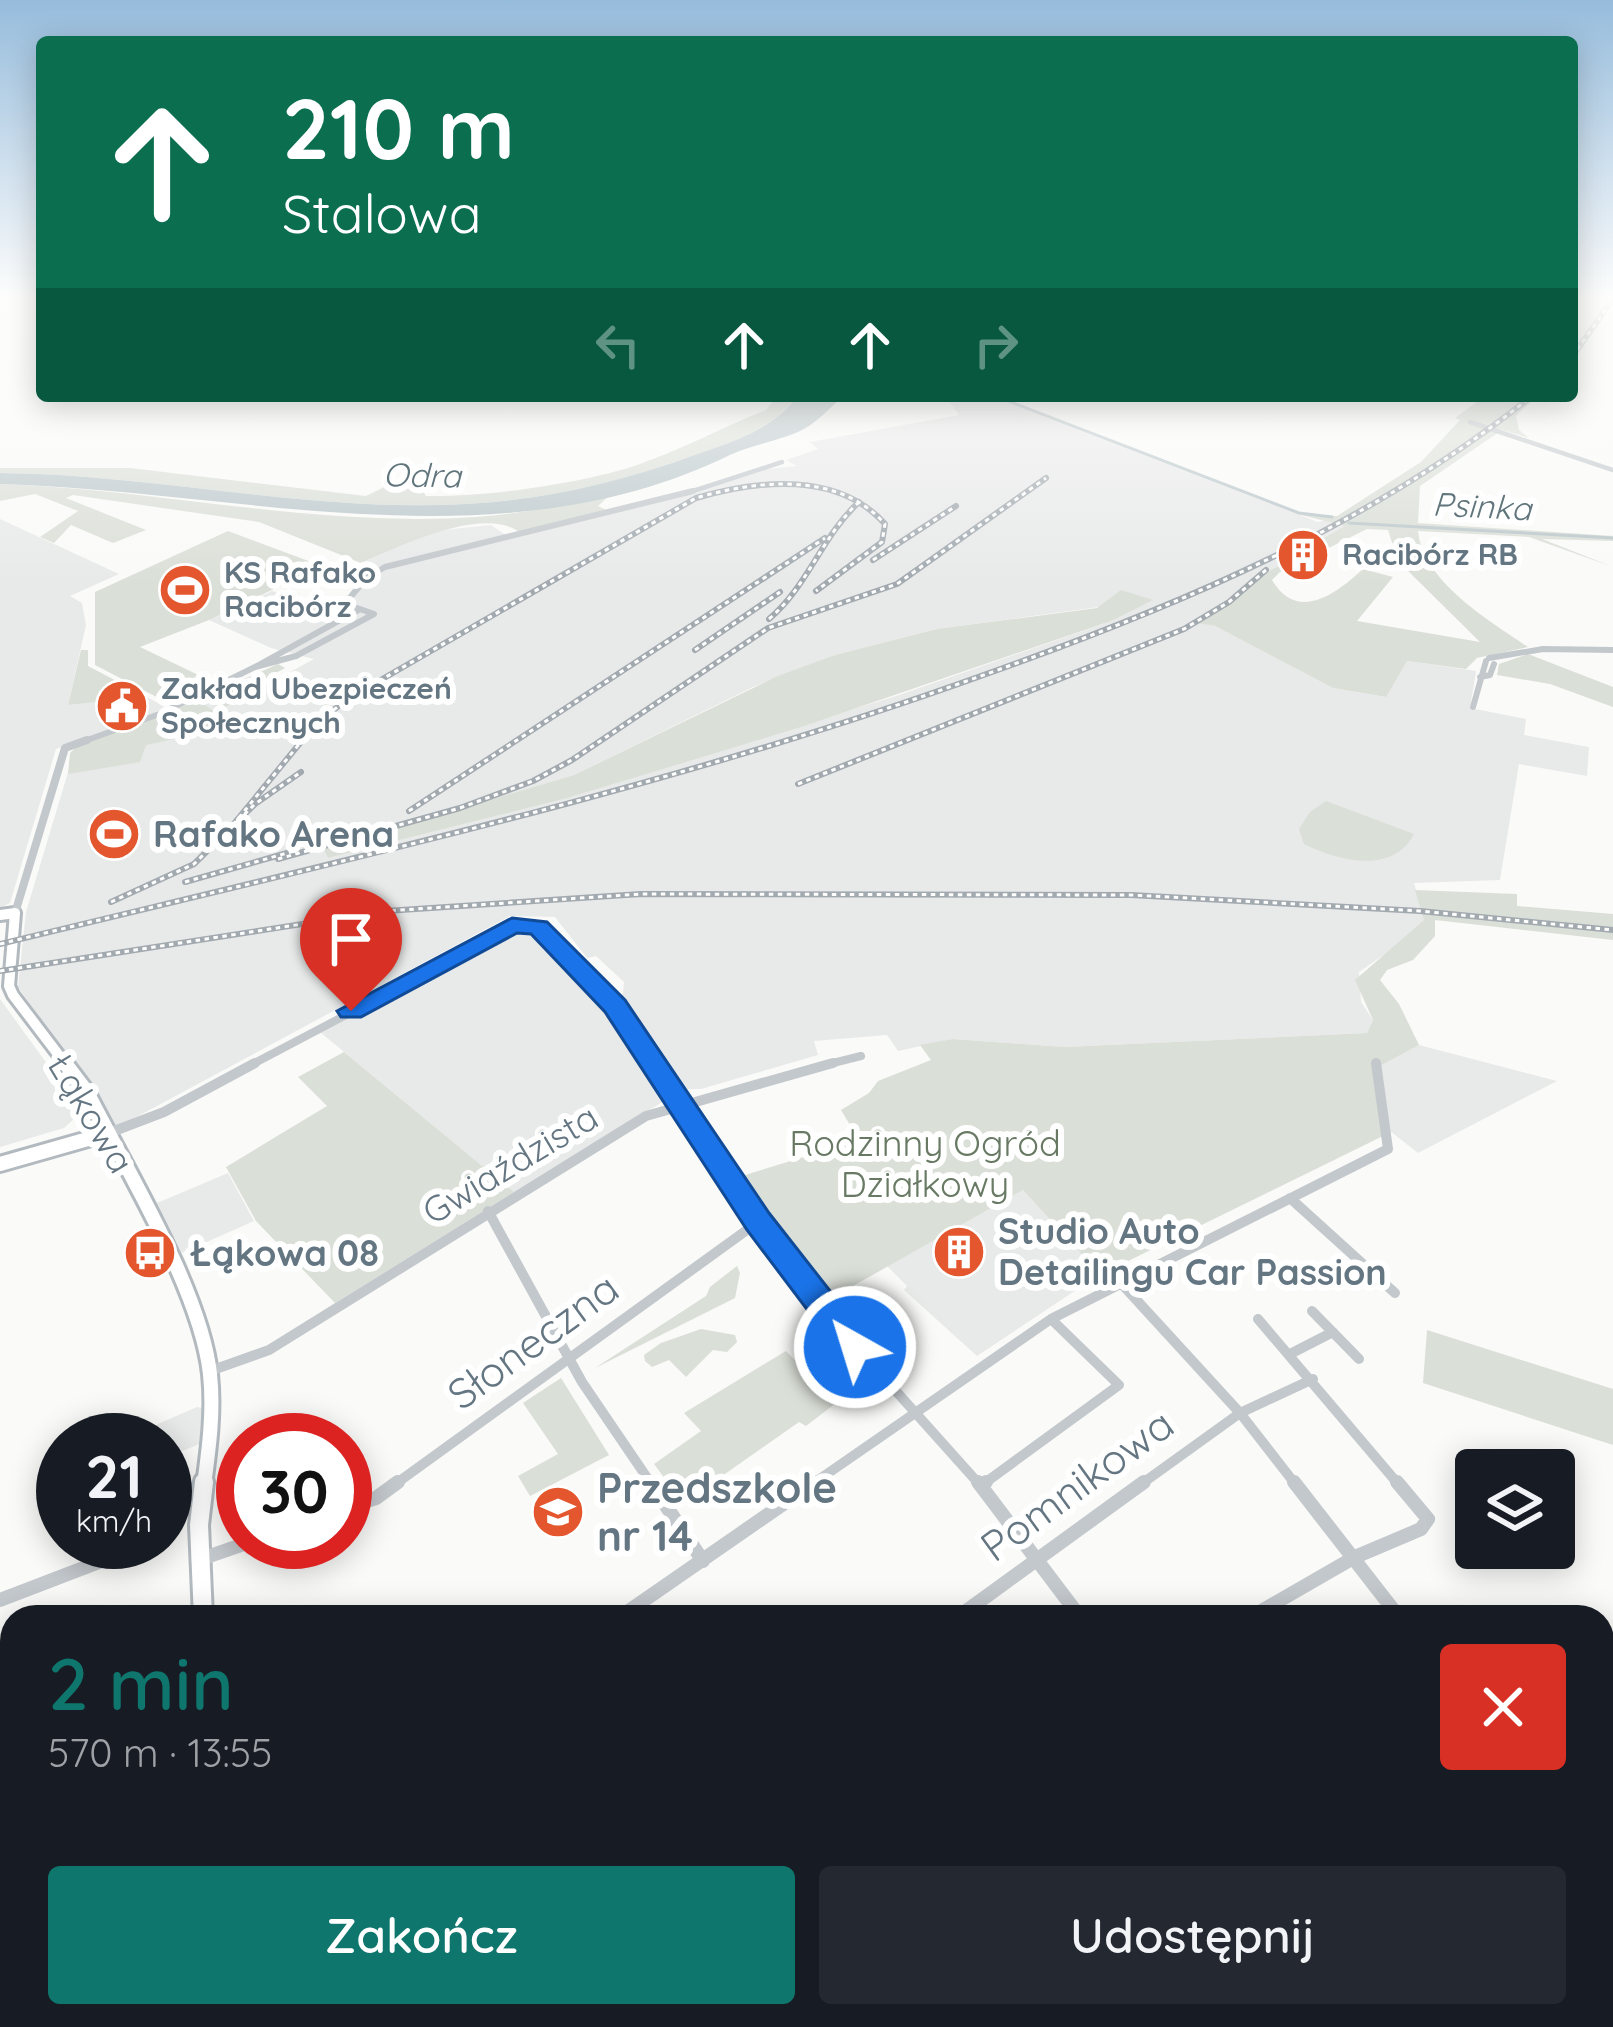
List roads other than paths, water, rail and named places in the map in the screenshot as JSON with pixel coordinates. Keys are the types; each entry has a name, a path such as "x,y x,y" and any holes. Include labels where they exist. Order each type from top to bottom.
{"main road":[{"path":"0,915 15,913"},
{"name":"Łąkowa","path":"15,913 9,986 87,1092 196,1311 210,1371 212,1421 198,1560 202,1605"},
{"path":"0,1164 109,1133"}],"street":[{"path":"1470,422 1613,470"},
{"name":"Łąkowa","path":"280,657 296,656 374,614 345,604 366,578 385,567 683,494 782,462"},
{"name":"Łąkowa","path":"15,913 65,748 162,712 280,657 360,609"},
{"path":"1473,707 1480,677 1494,660 1543,649 1613,650"},
{"path":"109,1133 149,1120 523,922 543,932 615,1006 758,1222 826,1313 913,1416 981,1486 1072,1605"},
{"name":"Gwiaździsta","path":"210,1371 269,1350 646,1116 862,1056"},
{"path":"638,1605 1052,1319 1388,1149 1376,1062"},
{"path":"1290,1198 1395,1293"},
{"path":"488,1211 567,1356 703,1561"},
{"name":"Słoneczna","path":"372,1499 758,1222"},
{"path":"1120,1282 1240,1413 1390,1605"},
{"path":"1312,1311 1359,1359"},
{"path":"1258,1318 1428,1514 1420,1529 1355,1558 1272,1605"},
{"path":"981,1486 1119,1385 1052,1319"},
{"path":"1290,1354 1333,1332"},
{"name":"Pomnikowa","path":"974,1605 1240,1413 1313,1379"},
{"path":"198,1560 216,1554"},
{"path":"0,1600 81,1569"}],"waterway":[{"name":"Psinka","path":"1011,402 1299,513 1332,517"},
{"name":"Psinka","path":"1349,523 1613,538"}],"railway":[{"path":"0,944 615,790 737,756 978,677 1125,622 1267,560 1403,486 1524,402"},
{"path":"278,859 460,808 533,781 572,760 768,628 897,584 1046,478"},
{"path":"233,825 314,726 346,700 696,498 745,487 796,484 858,503"},
{"path":"769,619 858,503"},
{"path":"816,591 882,542 885,524 858,503"},
{"path":"873,560 956,506"},
{"path":"409,811 825,538"},
{"path":"798,784 1184,629 1229,602 1266,570"},
{"path":"695,650 780,592"},
{"path":"111,902 194,864 255,804 301,772"},
{"path":"185,882 294,851"},
{"path":"0,971 386,911 641,894 1131,895 1420,911 1613,930"}],"place":[{"name":"Racibórz RB","path":"1303,555"},
{"name":"KS Rafako Racibórz","path":"185,590"},
{"name":"Zakład Ubezpieczeń Społecznych","path":"122,706"},
{"name":"Rafako Arena","path":"114,834"},
{"name":"Studio Auto Detailingu Car Passion","path":"959,1252"},
{"name":"Łąkowa 08","path":"150,1253"},
{"name":"Przedszkole nr 14","path":"558,1512"}],"water label":[{"name":"Odra","path":"422,475"}],"park label":[{"name":"Rodzinny Ogród Działkowy","path":"925,1164"}]}
